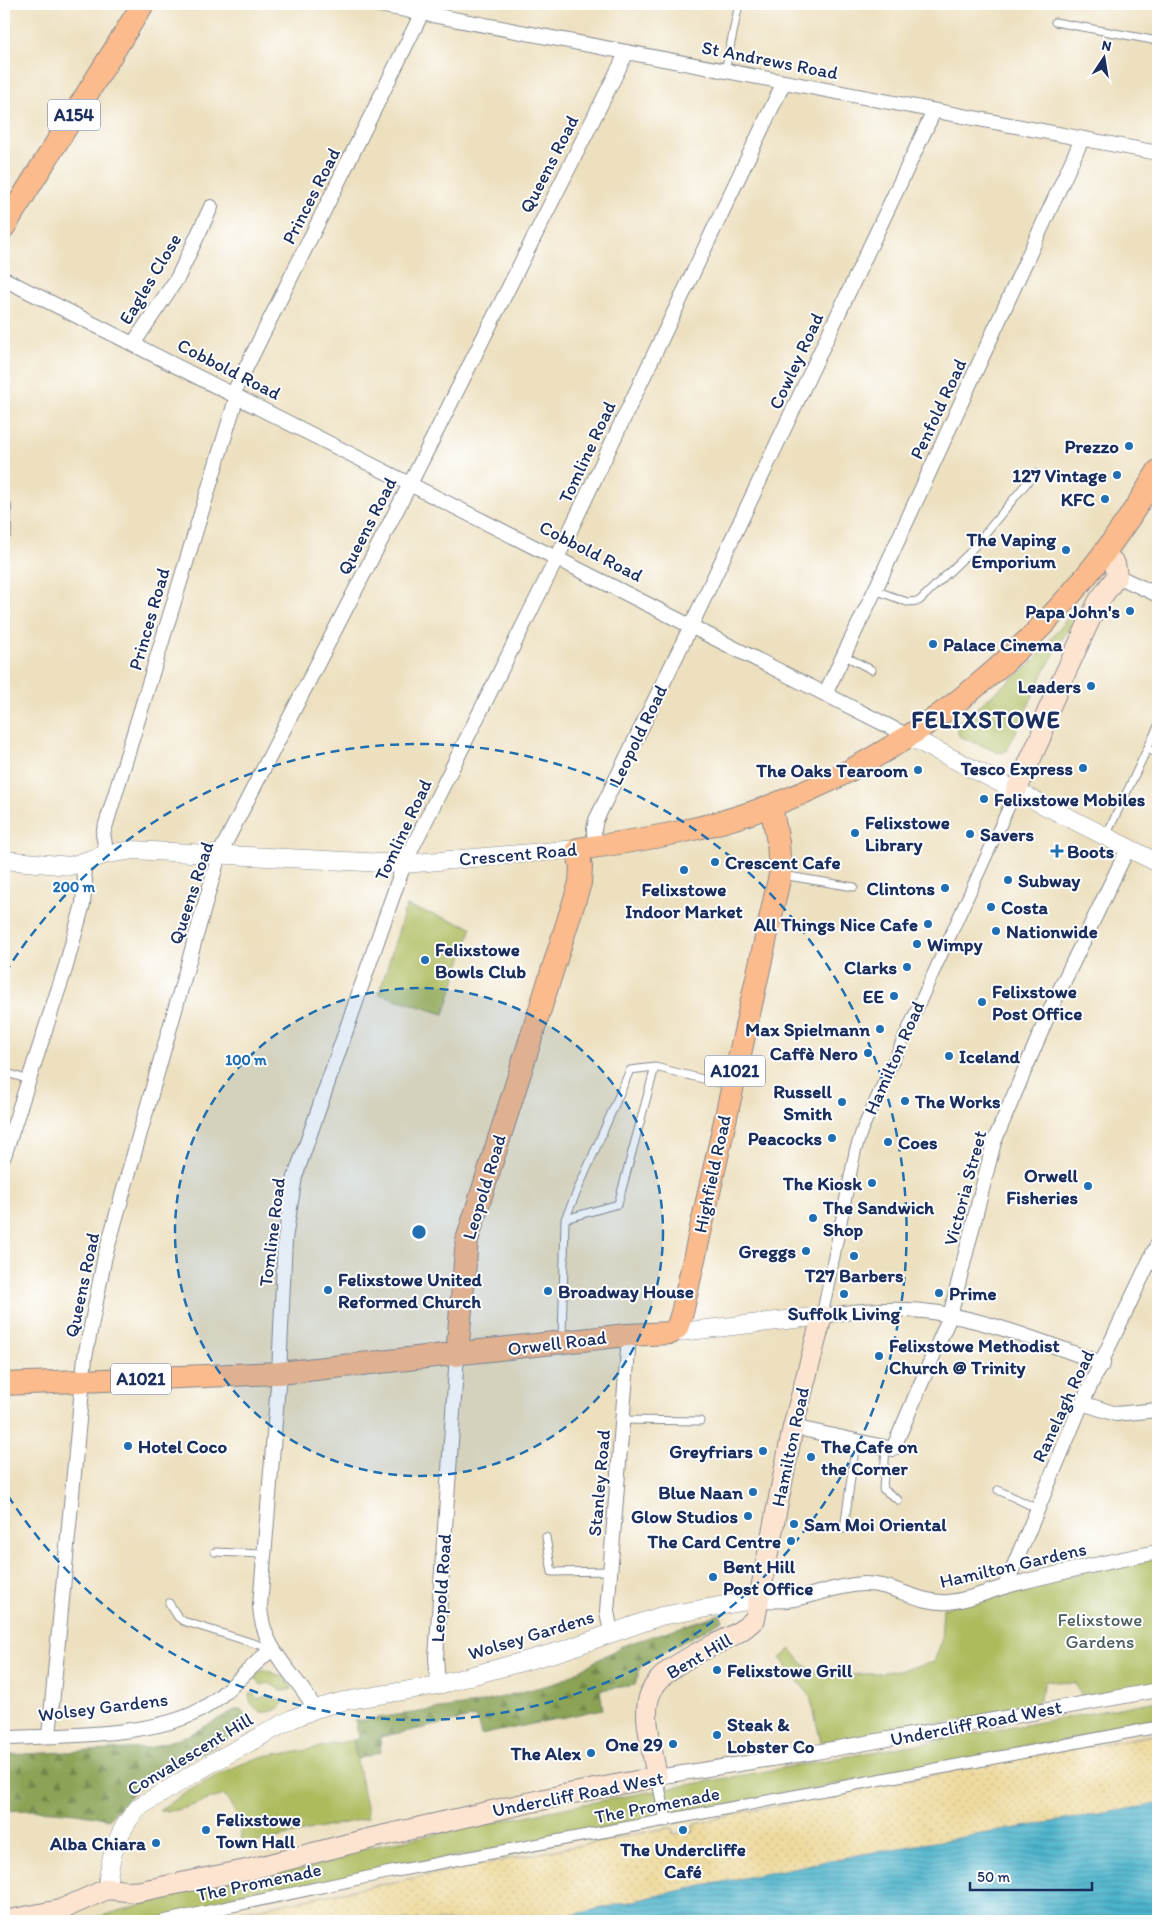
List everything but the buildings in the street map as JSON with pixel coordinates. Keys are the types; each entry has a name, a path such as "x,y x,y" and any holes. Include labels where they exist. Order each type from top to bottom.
{"main road":[{"name":"A154","path":"5,220 143,4"},
{"path":"908,736 980,685 1016,652 1105,554 1136,510 1158,471"},
{"path":"1105,554 1115,564 1117,576"},
{"name":"Hamilton Road","path":"1016,790 1041,736 1046,715 1098,602 1117,576"},
{"name":"Crescent Road","path":"587,848 653,838 771,806 837,778 908,736"},
{"name":"Highfield Road","path":"671,1333 677,1328 682,1313 731,1086 780,875 778,842 771,806"},
{"name":"Leopold Road","path":"457,1355 467,1240 580,883 581,868 587,848"},
{"name":"Hamilton Road","path":"759,1599 793,1427 822,1316"},
{"name":"Orwell Road","path":"4,1384 279,1373 627,1335 671,1333"},
{"name":"Bent Hill","path":"658,1777 647,1720 647,1705 657,1680 682,1661 740,1633 755,1619 759,1599"},
{"name":"Undercliff Road West","path":"4,1921 60,1910 107,1889 136,1892 251,1870 372,1838 545,1799 658,1777"}],"street":[{"name":"St Andrews Road","path":"374,4 1158,153"},
{"name":"Princes Road","path":"106,854 103,834 235,395 422,13"},
{"name":"Queens Road","path":"49,1736 81,1382 105,1256 219,855 410,484 627,52"},
{"name":"Tomline Road","path":"315,1709 301,1685 272,1650 264,1634 260,1614 279,1373 286,1240 295,1177 404,864 557,558 784,82"},
{"name":"Cowley Road","path":"692,626 934,110"},
{"name":"Penfold Road","path":"825,694 875,590 1082,139"},
{"name":"Eagles Close","path":"133,344 178,277 211,207"},
{"name":"Cobbold Road","path":"4,278 1158,863"},
{"path":"4,508 4,533"},
{"path":"1117,576 1158,595"},
{"name":"Leopold Road","path":"587,848 596,820 692,626"},
{"name":"Hamilton Road","path":"822,1316 855,1152 862,1130 1016,790"},
{"name":"Crescent Road","path":"4,860 60,867 81,863 106,854 133,850 404,864 587,848"},
{"name":"Victoria Street","path":"886,1447 893,1449 950,1316 994,1142 1052,1006 1128,848"},
{"path":"4,1156 66,966 83,904 85,880 81,863"},
{"name":"Ranelagh Road","path":"1004,1587 1082,1403 1103,1364 1158,1243"},
{"name":"Orwell Road","path":"671,1333 856,1311 931,1312 1013,1331 1103,1364"},
{"name":"Stanley Road","path":"611,1633 607,1616 628,1350 627,1335"},
{"name":"Leopold Road","path":"438,1685 436,1657 457,1355"},
{"path":"1082,1403 1116,1414 1158,1410"},
{"path":"793,1427 886,1447"},
{"name":"Hamilton Gardens","path":"759,1599 779,1602 796,1600 834,1589 864,1584 890,1588 925,1600 947,1602 1158,1552"},
{"name":"Wolsey Gardens","path":"315,1709 344,1701 438,1685 504,1668 661,1616 759,1599"},
{"name":"Wolsey Gardens","path":"4,1738 49,1736 151,1726 187,1717 216,1699 272,1650"},
{"name":"Undercliff Road West","path":"658,1777 816,1752 1158,1690"},
{"name":"Convalescent Hill","path":"107,1889 110,1863 115,1846 130,1816 140,1807 208,1765 292,1719 315,1709"},
{"name":"The Promenade","path":"163,1921 391,1872 1158,1727"},
{"path":"658,1777 666,1820"}],"lane":[{"path":"725,71 739,4"},
{"path":"1055,22 1158,41"},
{"path":"875,590 907,602 919,601 969,553 1035,473"},
{"path":"843,655 872,670"},
{"path":"1106,837 1158,726"},
{"path":"1148,749 1158,754"},
{"path":"780,875 854,887"},
{"path":"562,1343 565,1219 630,1070 655,1067 731,1086"},
{"path":"565,1219 618,1204 655,1067"},
{"path":"4,1072 29,1081"},
{"path":"623,1420 700,1421"},
{"path":"844,1529 856,1441"},
{"path":"886,1447 883,1489 898,1500"},
{"path":"998,1490 1038,1509"},
{"path":"546,1537 552,1572 611,1571"},
{"path":"215,1552 264,1554"},
{"path":"169,1604 183,1621 272,1650"}],"green space":[{"path":"1072,612 1076,616 1045,670 1007,751 999,753 959,736 957,729 959,722 1034,661"},
{"name":"Felixstowe Bowls Club","path":"406,906 472,927 444,1014 379,994"},
{"name":"Felixstowe Gardens","path":"1158,1557 1158,1685 1082,1697 1075,1683 1045,1681 1039,1701 1031,1709 821,1742 810,1696 780,1658 791,1649 806,1667 822,1672 854,1675 889,1672 934,1662 941,1643 943,1608 1041,1582"},
{"path":"720,1614 723,1620 641,1665 635,1685 600,1690 603,1709 481,1735 476,1717 380,1737 381,1752 357,1759 353,1740 359,1738 355,1721 476,1704 559,1682 622,1646"},
{"path":"266,1670 284,1677 292,1689 280,1690 269,1683 261,1685 251,1674"},
{"path":"249,1694 253,1694 257,1699 266,1696 284,1701 275,1710 261,1712 252,1705"},
{"path":"1158,1701 1158,1721 1043,1745 365,1874 144,1921 83,1921 296,1862 604,1800"},
{"path":"235,1710 241,1710 247,1718 246,1727 241,1732 151,1779 134,1792 109,1819 57,1811 4,1811 4,1755 149,1748 191,1734"},
{"path":"353,1740 368,1818 243,1845 238,1817 225,1795 176,1810 159,1811 202,1783 259,1758"}],"sand":[{"path":"1158,1734 1158,1867 842,1921 195,1921 662,1829 672,1828 674,1834 694,1831 693,1825 744,1812 998,1762"}],"water":[{"path":"1158,1804 1158,1921 545,1921 673,1892 852,1856"}],"place":[{"name":"Prezzo","path":"1129,446"},
{"name":"127 Vintage","path":"1117,475"},
{"name":"KFC","path":"1105,499"},
{"name":"The Vaping Emporium","path":"1066,550"},
{"name":"Papa John's","path":"1130,611"},
{"name":"Palace Cinema","path":"933,644"},
{"name":"Leaders","path":"1091,686"},
{"name":"Tesco Express","path":"1083,768"},
{"name":"The Oaks Tearoom","path":"918,770"},
{"name":"Felixstowe Mobiles","path":"984,799"},
{"name":"Felixstowe Library","path":"855,833"},
{"name":"Savers","path":"970,834"},
{"name":"Boots","path":"1057,851"},
{"name":"Crescent Cafe","path":"715,862"},
{"name":"Felixstowe Indoor Market","path":"684,870"},
{"name":"Subway","path":"1008,880"},
{"name":"Clintons","path":"945,888"},
{"name":"Costa","path":"991,907"},
{"name":"All Things Nice Cafe","path":"928,924"},
{"name":"Nationwide","path":"996,931"},
{"name":"Wimpy","path":"917,944"},
{"name":"Felixstowe Bowls Club","path":"425,960"},
{"name":"Clarks","path":"907,967"},
{"name":"EE","path":"894,996"},
{"name":"Felixstowe Post Office","path":"982,1002"},
{"name":"Max Spielmann","path":"880,1029"},
{"name":"Caffè Nero","path":"868,1053"},
{"name":"Iceland","path":"949,1056"},
{"name":"The Works","path":"905,1101"},
{"name":"Russell Smith","path":"842,1102"},
{"name":"Peacocks","path":"832,1138"},
{"name":"Coes","path":"888,1142"},
{"name":"The Kiosk","path":"872,1183"},
{"name":"Orwell Fisheries","path":"1088,1186"},
{"name":"The Sandwich Shop","path":"813,1218"},
{"name":"Greggs","path":"806,1251"},
{"name":"T27 Barbers","path":"854,1256"},
{"name":"Felixstowe United Reformed Church","path":"328,1290"},
{"name":"Broadway House","path":"548,1291"},
{"name":"Prime","path":"939,1293"},
{"name":"Suffolk Living","path":"844,1294"},
{"name":"Felixstowe Methodist Church @ Trinity","path":"879,1356"},
{"name":"Hotel Coco","path":"128,1446"},
{"name":"Greyfriars","path":"763,1451"},
{"name":"The Cafe on the Corner","path":"811,1457"},
{"name":"Blue Naan","path":"753,1492"},
{"name":"Glow Studios","path":"748,1516"},
{"name":"Sam Moi Oriental","path":"794,1524"},
{"name":"The Card Centre","path":"791,1541"},
{"name":"Bent Hill Post Office","path":"713,1577"},
{"name":"Felixstowe Grill","path":"717,1670"},
{"name":"Steak & Lobster Co","path":"717,1735"},
{"name":"One 29","path":"673,1744"},
{"name":"The Alex","path":"591,1753"},
{"name":"Felixstowe Town Hall","path":"206,1830"},
{"name":"The Undercliffe Café","path":"683,1830"},
{"name":"Alba Chiara","path":"156,1843"}],"district":[{"name":"FELIXSTOWE","path":"986,719"}]}
